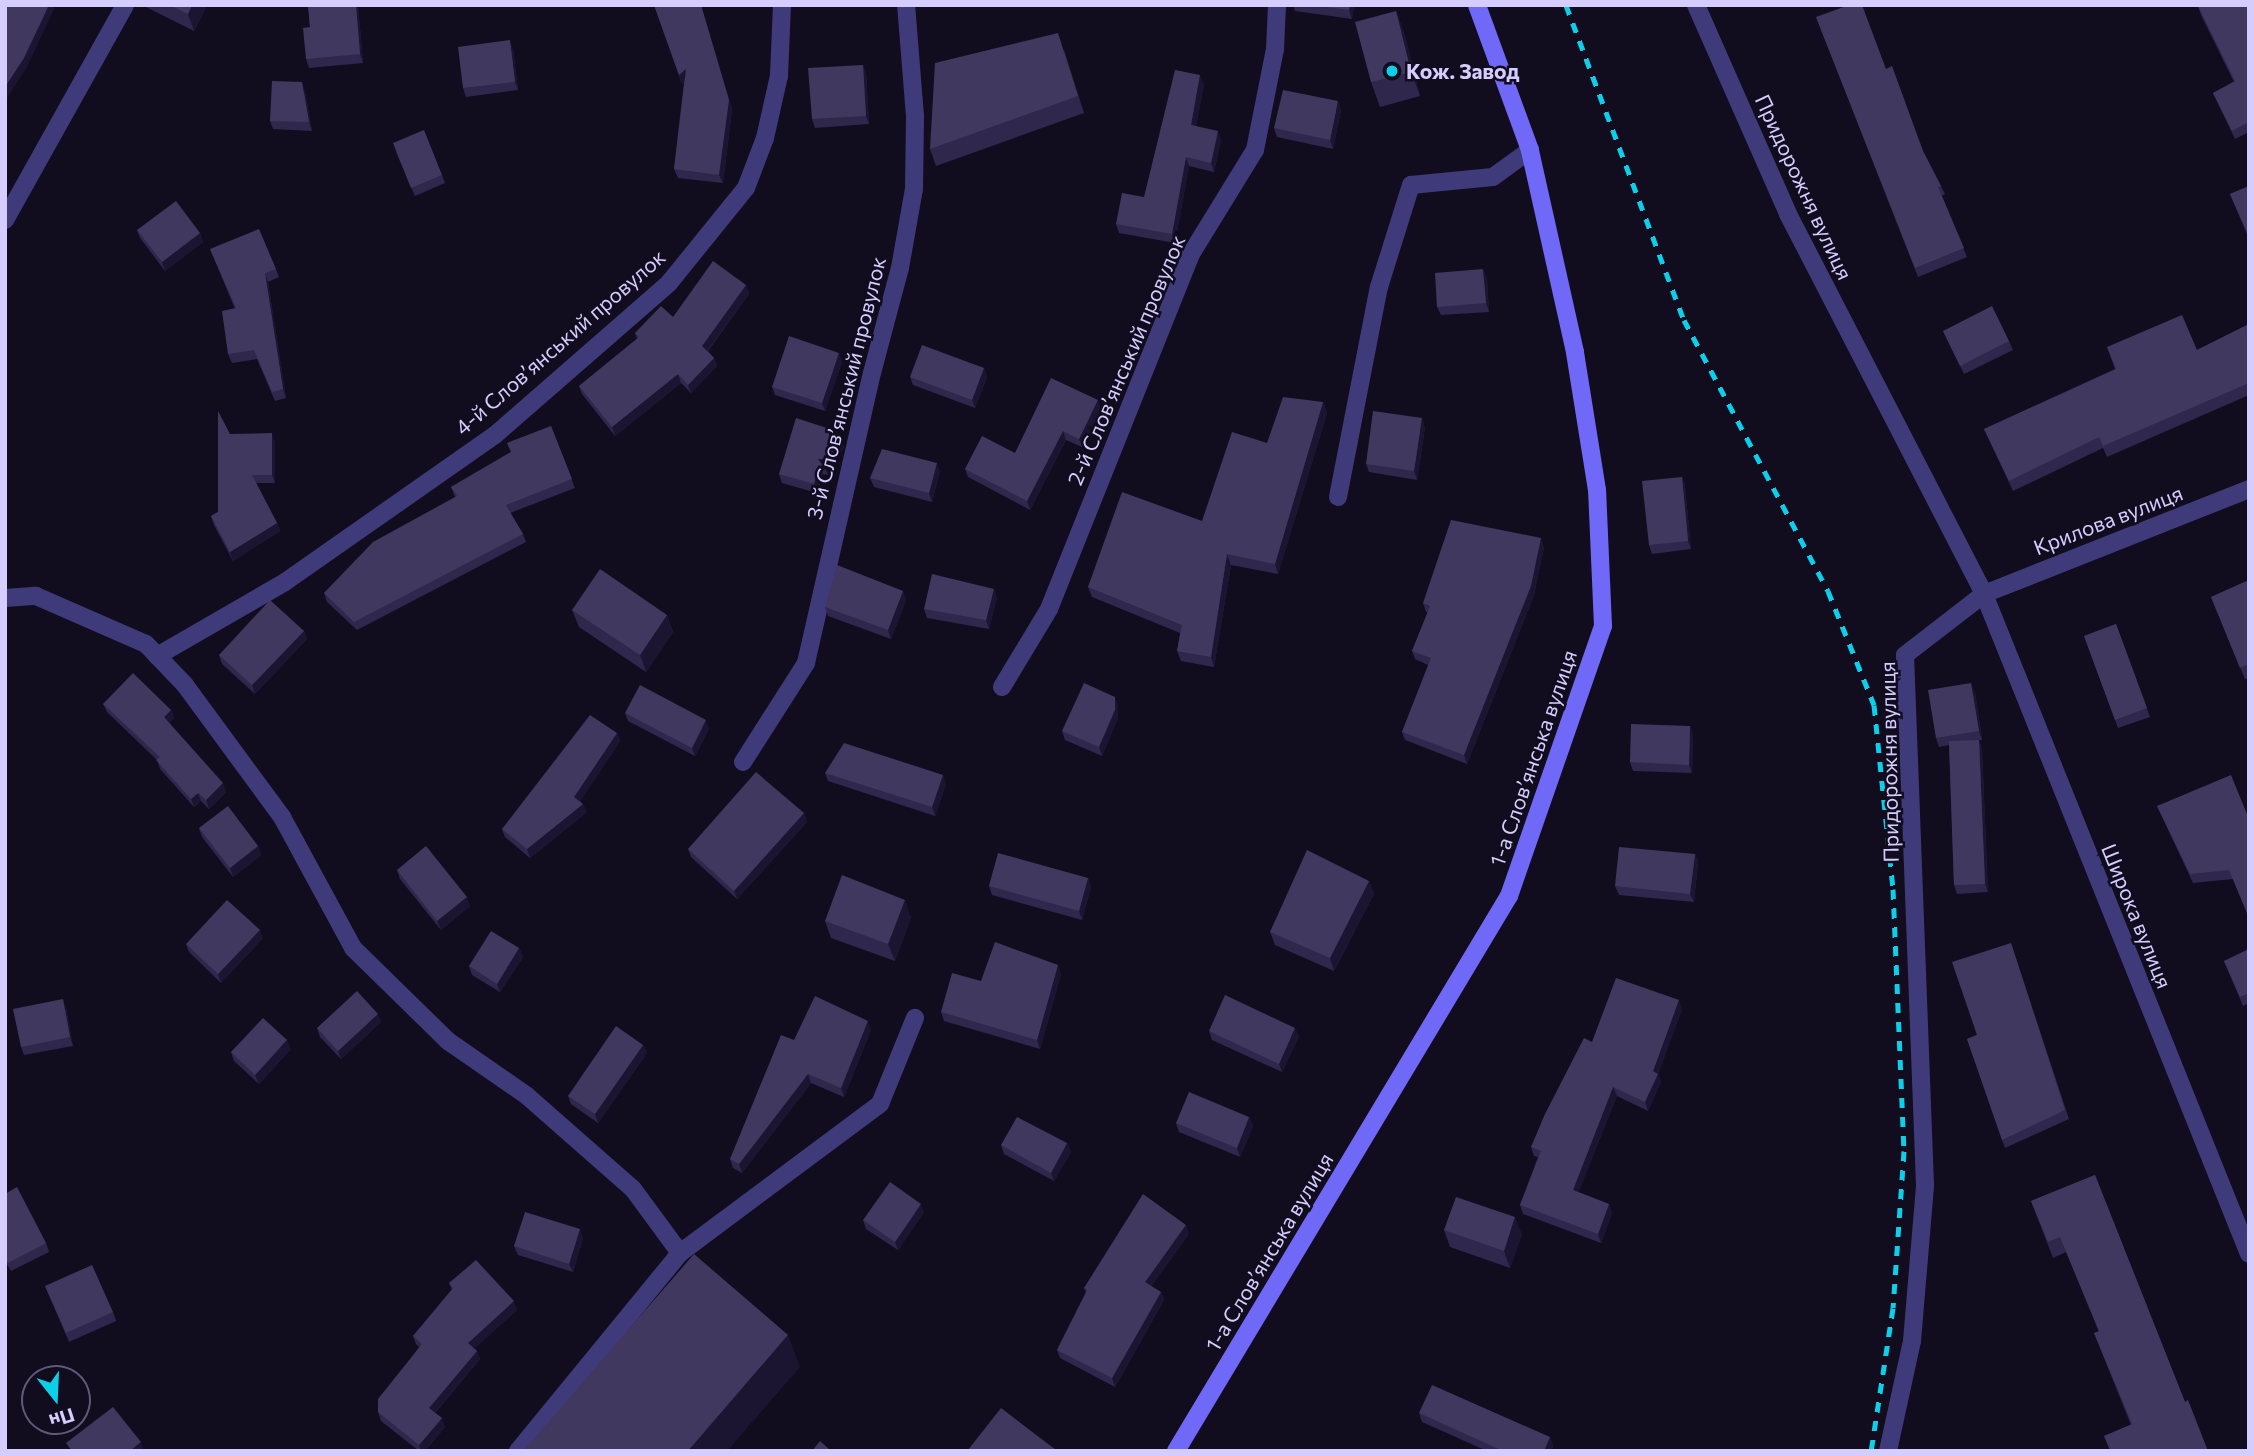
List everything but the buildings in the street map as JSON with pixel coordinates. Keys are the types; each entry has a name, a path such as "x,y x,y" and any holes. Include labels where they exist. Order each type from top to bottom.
{"street":[{"path":"5,220 125,5"},
{"name":"4-й Слов’янський провулок","path":"157,656 285,582 495,435 668,283 746,188 765,138 779,76 782,5"},
{"name":"3-й Слов’янський провулок","path":"743,762 806,663 872,373 900,268 915,189 915,116 906,5"},
{"name":"2-й Слов’янський провулок","path":"1002,687 1049,609 1191,254 1255,150 1275,49 1277,5"},
{"name":"1-а Слов’янська вулиця","path":"1176,1451 1509,896 1603,626 1597,490 1575,352 1530,150 1477,5"},
{"name":"Придорожня вулиця","path":"1696,5 1788,214 1984,594 1905,655 1925,1185 1912,1341 1888,1451"},
{"path":"1338,496 1379,287 1411,184 1493,177 1530,150"},
{"name":"Крилова вулиця","path":"1984,594 2249,489"},
{"name":"Широка вулиця","path":"1984,594 2249,1254"},
{"path":"5,598 36,596 146,644 185,685 282,817 353,948 447,1041 526,1095 633,1189 680,1253"},
{"path":"518,1451 680,1253 880,1104 915,1018"}],"railway":[{"path":"1566,5 1684,320 1828,591 1874,705 1893,889 1904,1151 1893,1308 1871,1451"}],"place":[{"name":"Кож. Завод","path":"1392,71"}]}
